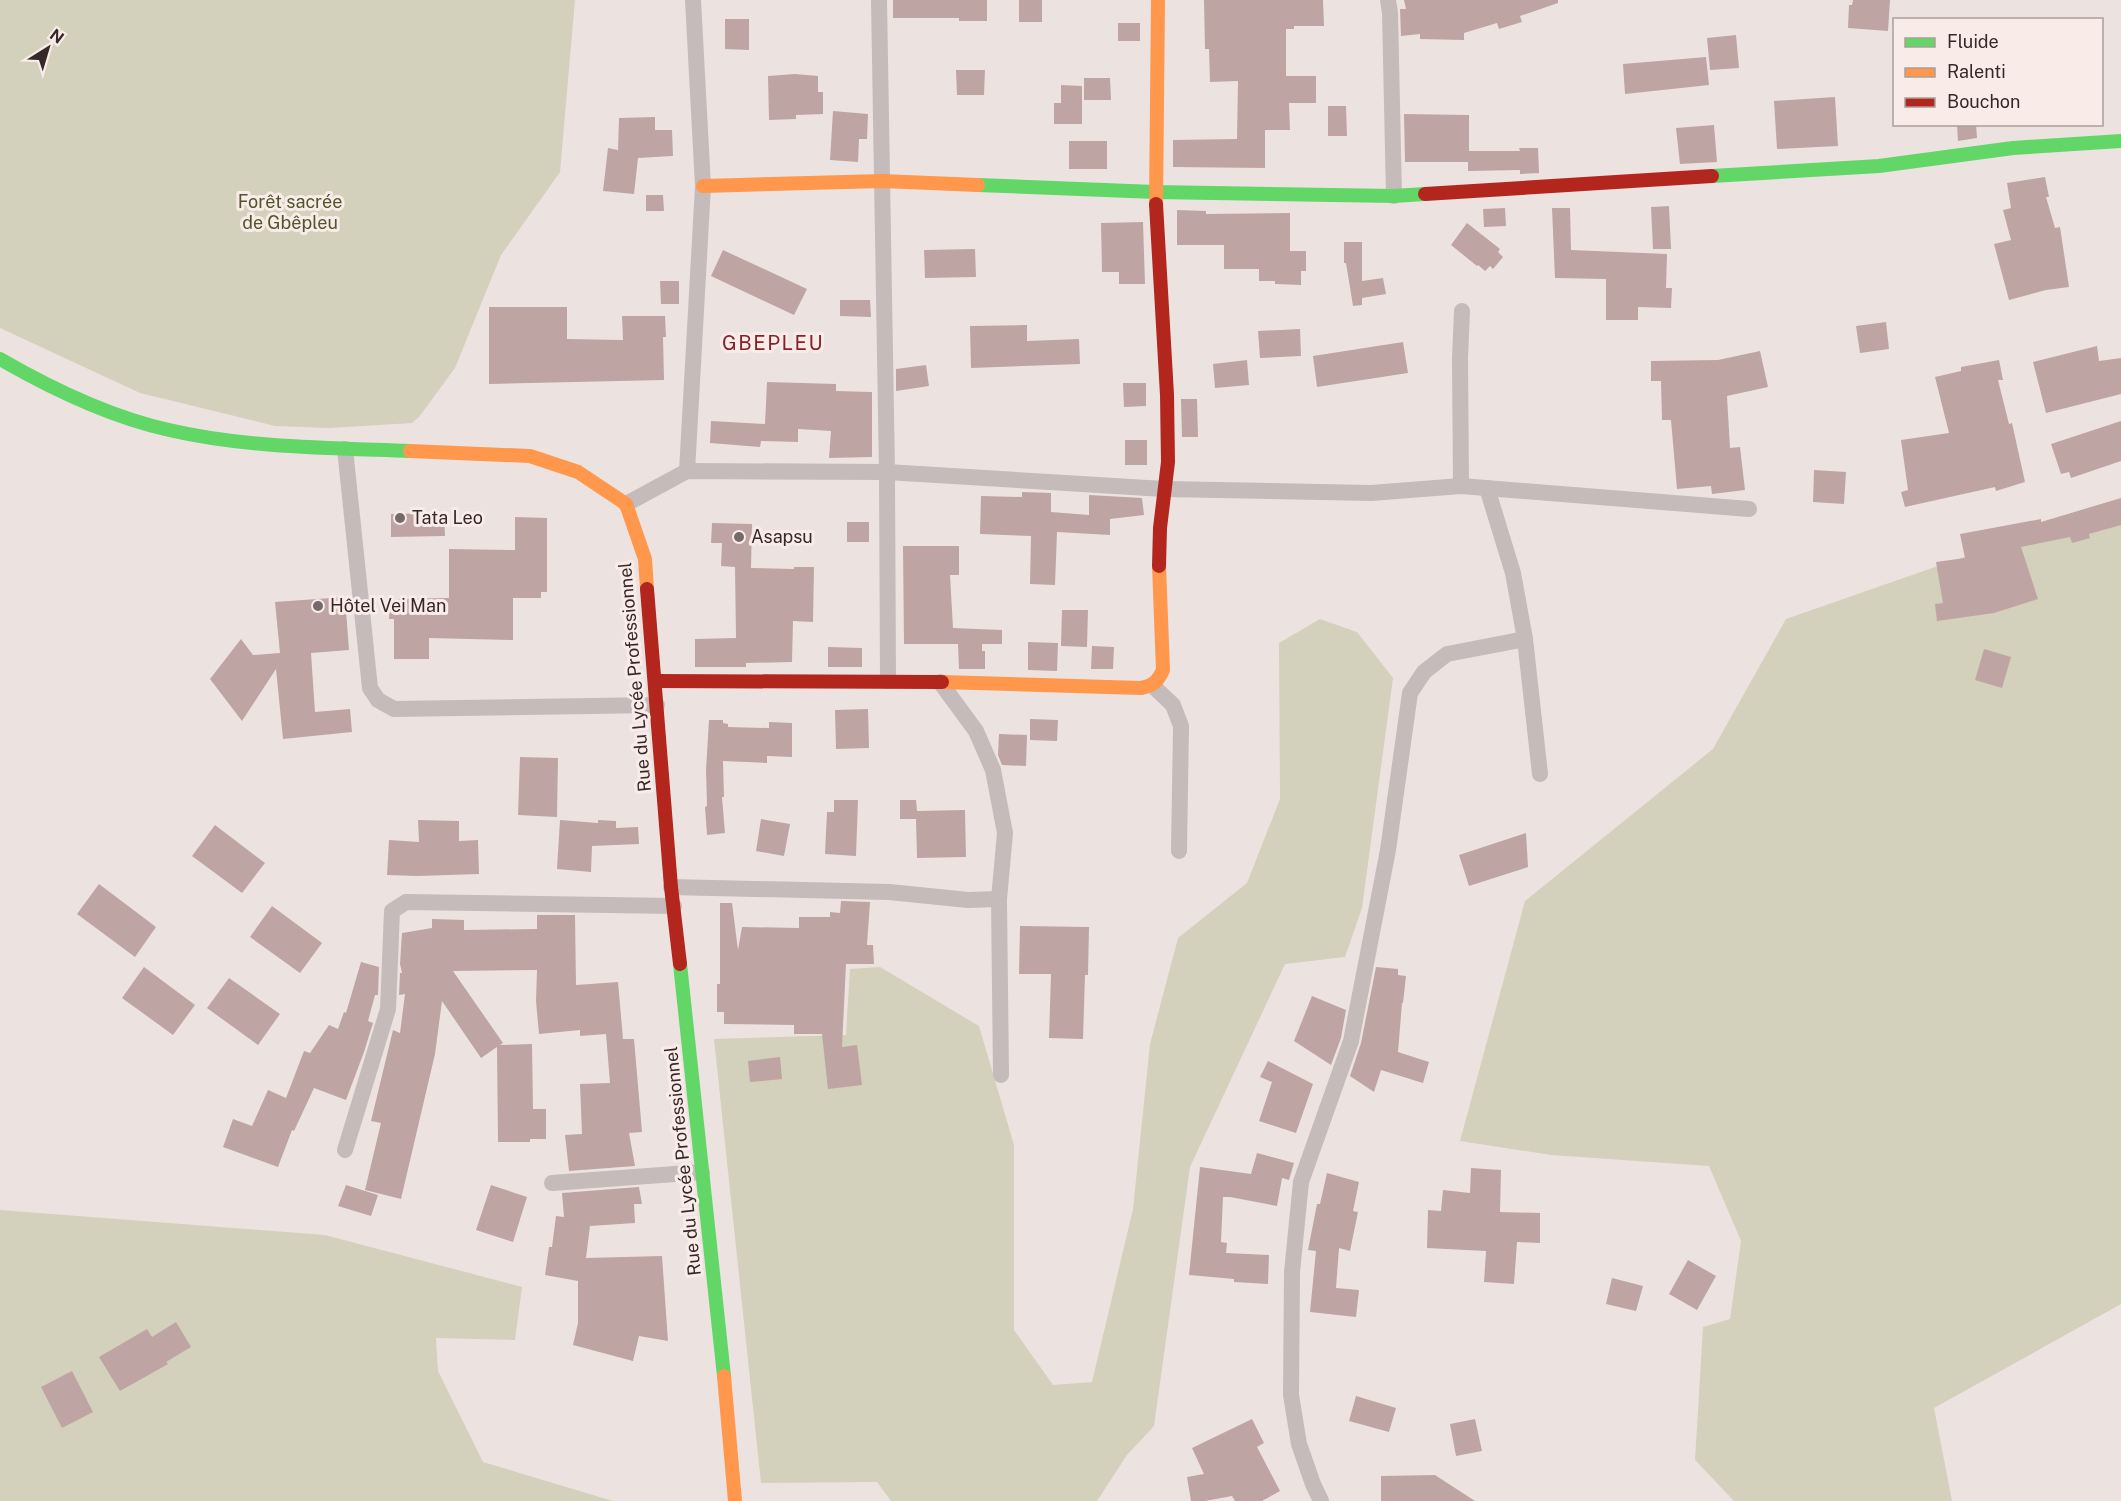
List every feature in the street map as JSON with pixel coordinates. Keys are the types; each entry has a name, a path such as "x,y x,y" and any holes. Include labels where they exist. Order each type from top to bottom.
{"street":[{"path":"687,471 703,186 693,0"},
{"path":"879,0 888,681"},
{"path":"655,681 888,681 1141,688 1153,686 1159,680 1163,670 1159,570 1160,528 1168,462 1167,395 1155,192 1158,0"},
{"path":"1388,0 1394,196"},
{"path":"703,186 882,181 1155,192 1394,196 1879,166 2013,148 2121,141"},
{"path":"1461,486 1462,311"},
{"path":"0,359 35,379 108,411 168,430 248,443 530,456 578,472 626,504 687,471 887,472 1164,489 1371,493 1461,486 1749,509"},
{"path":"345,449 370,688 378,700 394,709 657,705"},
{"path":"1486,488 1513,573 1525,639 1540,774"},
{"name":"Rue du Lycée Professionnel","path":"626,504 645,559 671,887 720,1331 735,1501"},
{"path":"1322,1501 1313,1484 1299,1444 1291,1395 1292,1272 1301,1182 1351,1041 1388,850 1410,693 1424,672 1447,654 1525,639"},
{"path":"940,682 976,731 993,770 1005,833 999,899 1001,1075"},
{"path":"1153,686 1173,705 1181,726 1179,851"},
{"path":"671,887 889,892 968,900 999,899"},
{"path":"345,1150 388,1009 392,911 406,902 674,906"},
{"path":"552,1184 702,1172"}],"green space":[{"name":"Forêt sacrée de Gbêpleu","path":"0,0 575,0 560,172 501,255 455,368 419,417 412,423 329,428 275,426 140,393 0,328"},
{"path":"2121,502 2121,1304 1934,1408 1952,1501 1734,1501 1695,1460 1703,1327 1730,1319 1741,1241 1709,1166 1551,1155 1460,1141 1525,901 1713,749 1786,619"},
{"path":"1320,619 1357,632 1393,678 1362,908 1345,957 1285,964 1190,1167 1154,1426 1127,1455 1097,1501 891,1501 877,1482 761,1483 714,1039 846,1035 850,969 880,967 979,1026 1014,1145 1014,1330 1053,1385 1092,1382 1133,1209 1150,1044 1178,938 1247,883 1280,799 1279,643"},
{"path":"0,1210 325,1235 522,1287 515,1340 436,1338 438,1371 483,1462 613,1501 0,1501"}],"building":[{"path":"893,0 987,0 987,21 959,21 959,18 893,18"},
{"path":"1019,0 1042,0 1042,22 1019,22"},
{"path":"1204,0 1323,0 1324,26 1294,26 1294,29 1286,29 1286,76 1316,76 1316,103 1289,103 1290,130 1265,130 1265,168 1173,167 1173,140 1237,139 1238,81 1210,82 1209,49 1205,49"},
{"path":"1404,0 1558,0 1558,3 1520,16 1522,22 1499,29 1497,23 1464,33 1464,40 1420,39 1420,34 1401,36 1400,9 1406,9"},
{"path":"1853,0 1890,0 1888,31 1848,28 1849,5 1852,5"},
{"path":"725,19 749,19 749,50 725,49"},
{"path":"1118,23 1140,23 1140,41 1118,41"},
{"path":"1736,35 1739,68 1710,70 1707,38"},
{"path":"1706,57 1709,85 1625,94 1623,64"},
{"path":"956,70 985,70 984,95 957,95"},
{"path":"795,74 818,76 818,92 823,92 823,114 796,115 796,119 769,120 768,76"},
{"path":"1084,78 1110,78 1111,100 1084,100"},
{"path":"1061,85 1082,86 1082,124 1054,124 1054,103 1061,103"},
{"path":"1835,97 1838,146 1777,149 1774,101"},
{"path":"1328,106 1346,106 1347,136 1328,136"},
{"path":"833,111 868,114 867,139 859,139 858,162 830,160"},
{"path":"1404,114 1469,115 1469,151 1520,151 1519,148 1538,148 1539,173 1520,174 1520,170 1468,171 1468,162 1405,162"},
{"path":"655,117 655,130 672,130 673,156 638,158 634,194 603,191 608,148 618,150 619,118"},
{"path":"1714,125 1717,162 1680,164 1676,128"},
{"path":"1957,126 1976,126 1977,138 1958,141"},
{"path":"1069,141 1107,141 1107,169 1069,169"},
{"path":"2045,177 2049,197 2046,197 2055,228 2060,227 2069,287 2046,290 2009,300 1994,244 2011,240 2003,210 2011,208 2007,183"},
{"path":"646,195 663,195 664,211 646,211"},
{"path":"1669,206 1671,249 1653,249 1651,207"},
{"path":"1505,208 1506,226 1484,227 1483,209"},
{"path":"1552,208 1570,208 1571,250 1667,254 1666,288 1672,288 1671,308 1638,307 1638,320 1606,320 1606,279 1555,278"},
{"path":"1177,210 1206,211 1206,214 1290,213 1290,251 1306,251 1306,271 1301,271 1301,285 1259,281 1259,269 1224,269 1224,245 1177,245"},
{"path":"1143,222 1145,284 1119,284 1119,272 1102,272 1101,223"},
{"path":"1467,223 1500,249 1498,252 1503,257 1493,269 1490,266 1485,271 1451,245"},
{"path":"1344,242 1362,242 1362,281 1383,278 1386,294 1362,298 1362,305 1353,306 1346,263 1344,263"},
{"path":"975,249 976,277 925,278 924,250"},
{"path":"723,250 807,289 794,315 711,276"},
{"path":"660,281 679,281 679,304 661,304"},
{"path":"840,300 870,300 871,317 840,316"},
{"path":"489,307 567,307 567,339 623,340 622,316 665,316 664,380 489,384"},
{"path":"1886,322 1889,349 1860,353 1856,326"},
{"path":"1027,325 1027,341 1079,339 1080,364 971,368 970,326"},
{"path":"1300,329 1301,356 1260,358 1258,331"},
{"path":"1403,342 1408,373 1317,387 1313,356"},
{"path":"2097,346 2099,361 2121,358 2121,394 2046,413 2033,362"},
{"path":"1760,351 1768,387 1727,396 1730,448 1740,447 1745,490 1712,494 1711,486 1677,489 1671,420 1662,420 1661,381 1651,381 1651,361 1718,360"},
{"path":"1247,360 1249,385 1215,388 1213,364"},
{"path":"1999,360 2003,380 1998,380 2009,424 2012,423 2025,482 1996,491 1995,487 1905,507 1901,492 1908,490 1901,440 1949,433 1935,377 1961,371 1961,367"},
{"path":"926,365 929,386 896,391 896,369"},
{"path":"767,382 836,384 836,391 872,392 872,457 829,458 831,431 798,429 798,442 761,441 760,447 710,443 711,421 765,424"},
{"path":"1123,383 1146,383 1146,406 1124,407"},
{"path":"1181,399 1197,399 1198,437 1182,437"},
{"path":"2121,421 2121,461 2071,478 2069,472 2061,474 2051,444"},
{"path":"1125,440 1147,440 1147,465 1125,465"},
{"path":"1814,470 1846,472 1844,504 1813,502"},
{"path":"1022,492 1051,493 1051,512 1089,515 1089,495 1142,498 1144,515 1110,519 1110,535 1057,532 1055,585 1030,584 1031,536 980,534 981,496 1022,497"},
{"path":"2121,498 2121,525 2089,534 2090,538 2072,543 2070,537 2021,547 2038,599 1994,613 1937,621 1935,604 1943,603 1936,562 1965,558 1960,534 2041,519 2041,522"},
{"path":"444,513 445,536 391,537 391,514"},
{"path":"515,517 547,518 547,592 541,592 541,598 513,598 513,640 429,638 429,659 394,659 394,619 389,619 390,599 449,598 449,549 515,550"},
{"path":"847,522 869,522 869,542 847,542"},
{"path":"712,523 752,524 751,568 814,567 813,622 793,621 792,662 746,663 746,667 695,667 695,639 736,638 735,567 721,566 722,543 711,543"},
{"path":"903,546 959,546 959,575 950,575 953,628 1002,630 1002,644 982,644 982,651 985,651 985,669 959,669 958,644 904,644"},
{"path":"345,597 349,650 311,653 315,712 350,709 352,732 283,739 276,669 242,721 210,679 241,639 253,655 280,653 275,602"},
{"path":"1062,610 1088,610 1087,647 1061,646"},
{"path":"1028,642 1058,643 1057,671 1028,670"},
{"path":"1092,646 1114,647 1113,669 1091,669"},
{"path":"828,647 862,648 862,667 828,667"},
{"path":"1984,649 2011,657 2002,688 1975,680"},
{"path":"868,709 869,748 836,749 835,710"},
{"path":"1030,719 1058,720 1057,741 1030,740"},
{"path":"709,720 723,720 728,727 769,728 769,722 792,723 792,757 767,756 767,763 723,761 724,797 722,797 725,833 707,835 705,807 707,806 706,770"},
{"path":"999,734 1027,735 1026,766 1002,765 998,755"},
{"path":"520,757 558,758 557,817 518,815"},
{"path":"834,800 858,800 856,856 825,854 827,812 834,812"},
{"path":"900,800 916,800 917,811 965,810 966,857 917,858 916,819 900,819"},
{"path":"761,819 790,824 784,856 756,851"},
{"path":"418,820 459,821 459,841 478,840 479,874 387,875 389,840 419,842"},
{"path":"560,820 598,823 598,820 616,821 616,828 638,827 639,844 592,846 591,872 557,869"},
{"path":"215,825 265,863 242,893 192,856"},
{"path":"1526,833 1528,867 1469,886 1459,855"},
{"path":"99,884 156,927 135,957 77,914"},
{"path":"841,901 870,902 867,945 873,945 874,964 846,964 842,1047 857,1045 862,1085 828,1089 822,1034 794,1034 794,1025 724,1024 724,1012 717,1012 717,984 720,984 720,903 732,903 738,950 742,927 799,928 799,917 830,917 830,912 840,913"},
{"path":"272,906 322,943 300,973 250,937"},
{"path":"537,915 575,915 576,985 618,982 623,1039 634,1039 642,1132 629,1133 635,1166 569,1171 565,1135 582,1134 580,1084 610,1083 606,1034 580,1036 580,1030 539,1034 536,1001 537,970 453,971 503,1043 500,1045 532,1044 533,1109 546,1109 546,1139 530,1139 530,1142 498,1142 497,1047 481,1058 442,1001 435,1054 401,1199 365,1190 381,1123 371,1121 393,1030 400,1033 405,994 399,995 400,973 402,973 400,964 402,933 432,928 432,919 464,920 464,930 537,929"},
{"path":"1020,926 1089,927 1083,1039 1049,1038 1051,974 1019,974"},
{"path":"361,962 379,967 378,995 375,995 368,1021 373,1023 346,1100 314,1088 294,1131 292,1130 278,1167 223,1147 233,1119 252,1126 268,1090 286,1098 304,1051 310,1053 329,1025 338,1029 344,1012 346,1013"},
{"path":"144,967 195,1005 173,1035 122,998"},
{"path":"1376,967 1398,969 1398,975 1406,976 1398,1052 1429,1062 1423,1083 1381,1070 1374,1092 1350,1076 1361,1043"},
{"path":"229,978 280,1014 258,1045 207,1008"},
{"path":"1312,996 1346,1010 1341,1038 1331,1065 1294,1041"},
{"path":"780,1057 782,1079 750,1082 748,1061"},
{"path":"1268,1061 1313,1084 1296,1133 1259,1121 1272,1082 1260,1077"},
{"path":"1257,1153 1294,1163 1289,1180 1282,1178 1277,1206 1223,1197 1221,1242 1227,1243 1226,1253 1269,1255 1268,1284 1234,1282 1234,1279 1189,1275 1200,1167 1251,1174"},
{"path":"1471,1168 1501,1170 1500,1212 1540,1213 1540,1243 1517,1242 1514,1284 1484,1282 1486,1251 1427,1248 1428,1210 1441,1211 1443,1190 1470,1193"},
{"path":"1327,1173 1359,1182 1353,1211 1358,1212 1350,1251 1339,1248 1336,1288 1359,1290 1356,1317 1310,1312 1316,1251 1308,1250 1317,1204 1320,1204"},
{"path":"346,1185 378,1195 371,1216 338,1206"},
{"path":"491,1185 527,1197 513,1242 476,1230"},
{"path":"639,1187 642,1204 634,1204 635,1223 590,1226 586,1258 662,1256 668,1341 639,1336 633,1361 573,1345 578,1323 578,1281 545,1275 556,1216 564,1217 562,1193"},
{"path":"1688,1260 1716,1276 1697,1310 1669,1294"},
{"path":"1612,1278 1643,1286 1636,1311 1606,1304"},
{"path":"176,1322 191,1347 166,1362 168,1364 120,1391 99,1357 147,1329 152,1337"},
{"path":"72,1371 93,1412 62,1428 41,1387"},
{"path":"1356,1396 1396,1408 1389,1432 1349,1421"},
{"path":"1252,1419 1264,1443 1257,1447 1280,1491 1262,1501 1235,1501 1232,1496 1191,1501 1187,1477 1204,1474 1192,1448"},
{"path":"1475,1419 1482,1451 1456,1456 1450,1424"},
{"path":"1435,1475 1475,1501 1381,1501 1381,1476"}],"traffic: fast":[{"path":"1712,176 1879,166 2013,148 2121,141"},
{"path":"978,185 1155,192 1394,196 1425,194"},
{"path":"0,359 40,381 103,410 169,430 258,444 410,451"},
{"path":"680,964 724,1376"}],"traffic: slow":[{"path":"1156,204 1158,0"},
{"path":"703,186 882,181 978,185"},
{"path":"410,451 530,456 578,472 626,504 645,559 647,589"},
{"path":"942,682 1141,688 1149,686 1157,680 1163,670 1159,566"},
{"path":"724,1376 735,1501"}],"traffic: jam":[{"path":"1425,194 1712,176"},
{"path":"1156,204 1167,395 1168,462 1160,528 1159,566"},
{"path":"647,589 671,887 680,964"},
{"path":"655,681 942,682"}],"place":[{"name":"Tata Leo","path":"400,518"},
{"name":"Asapsu","path":"739,537"},
{"name":"Hôtel Vei Man","path":"318,606"}],"district":[{"name":"GBEPLEU","path":"773,343"}]}
